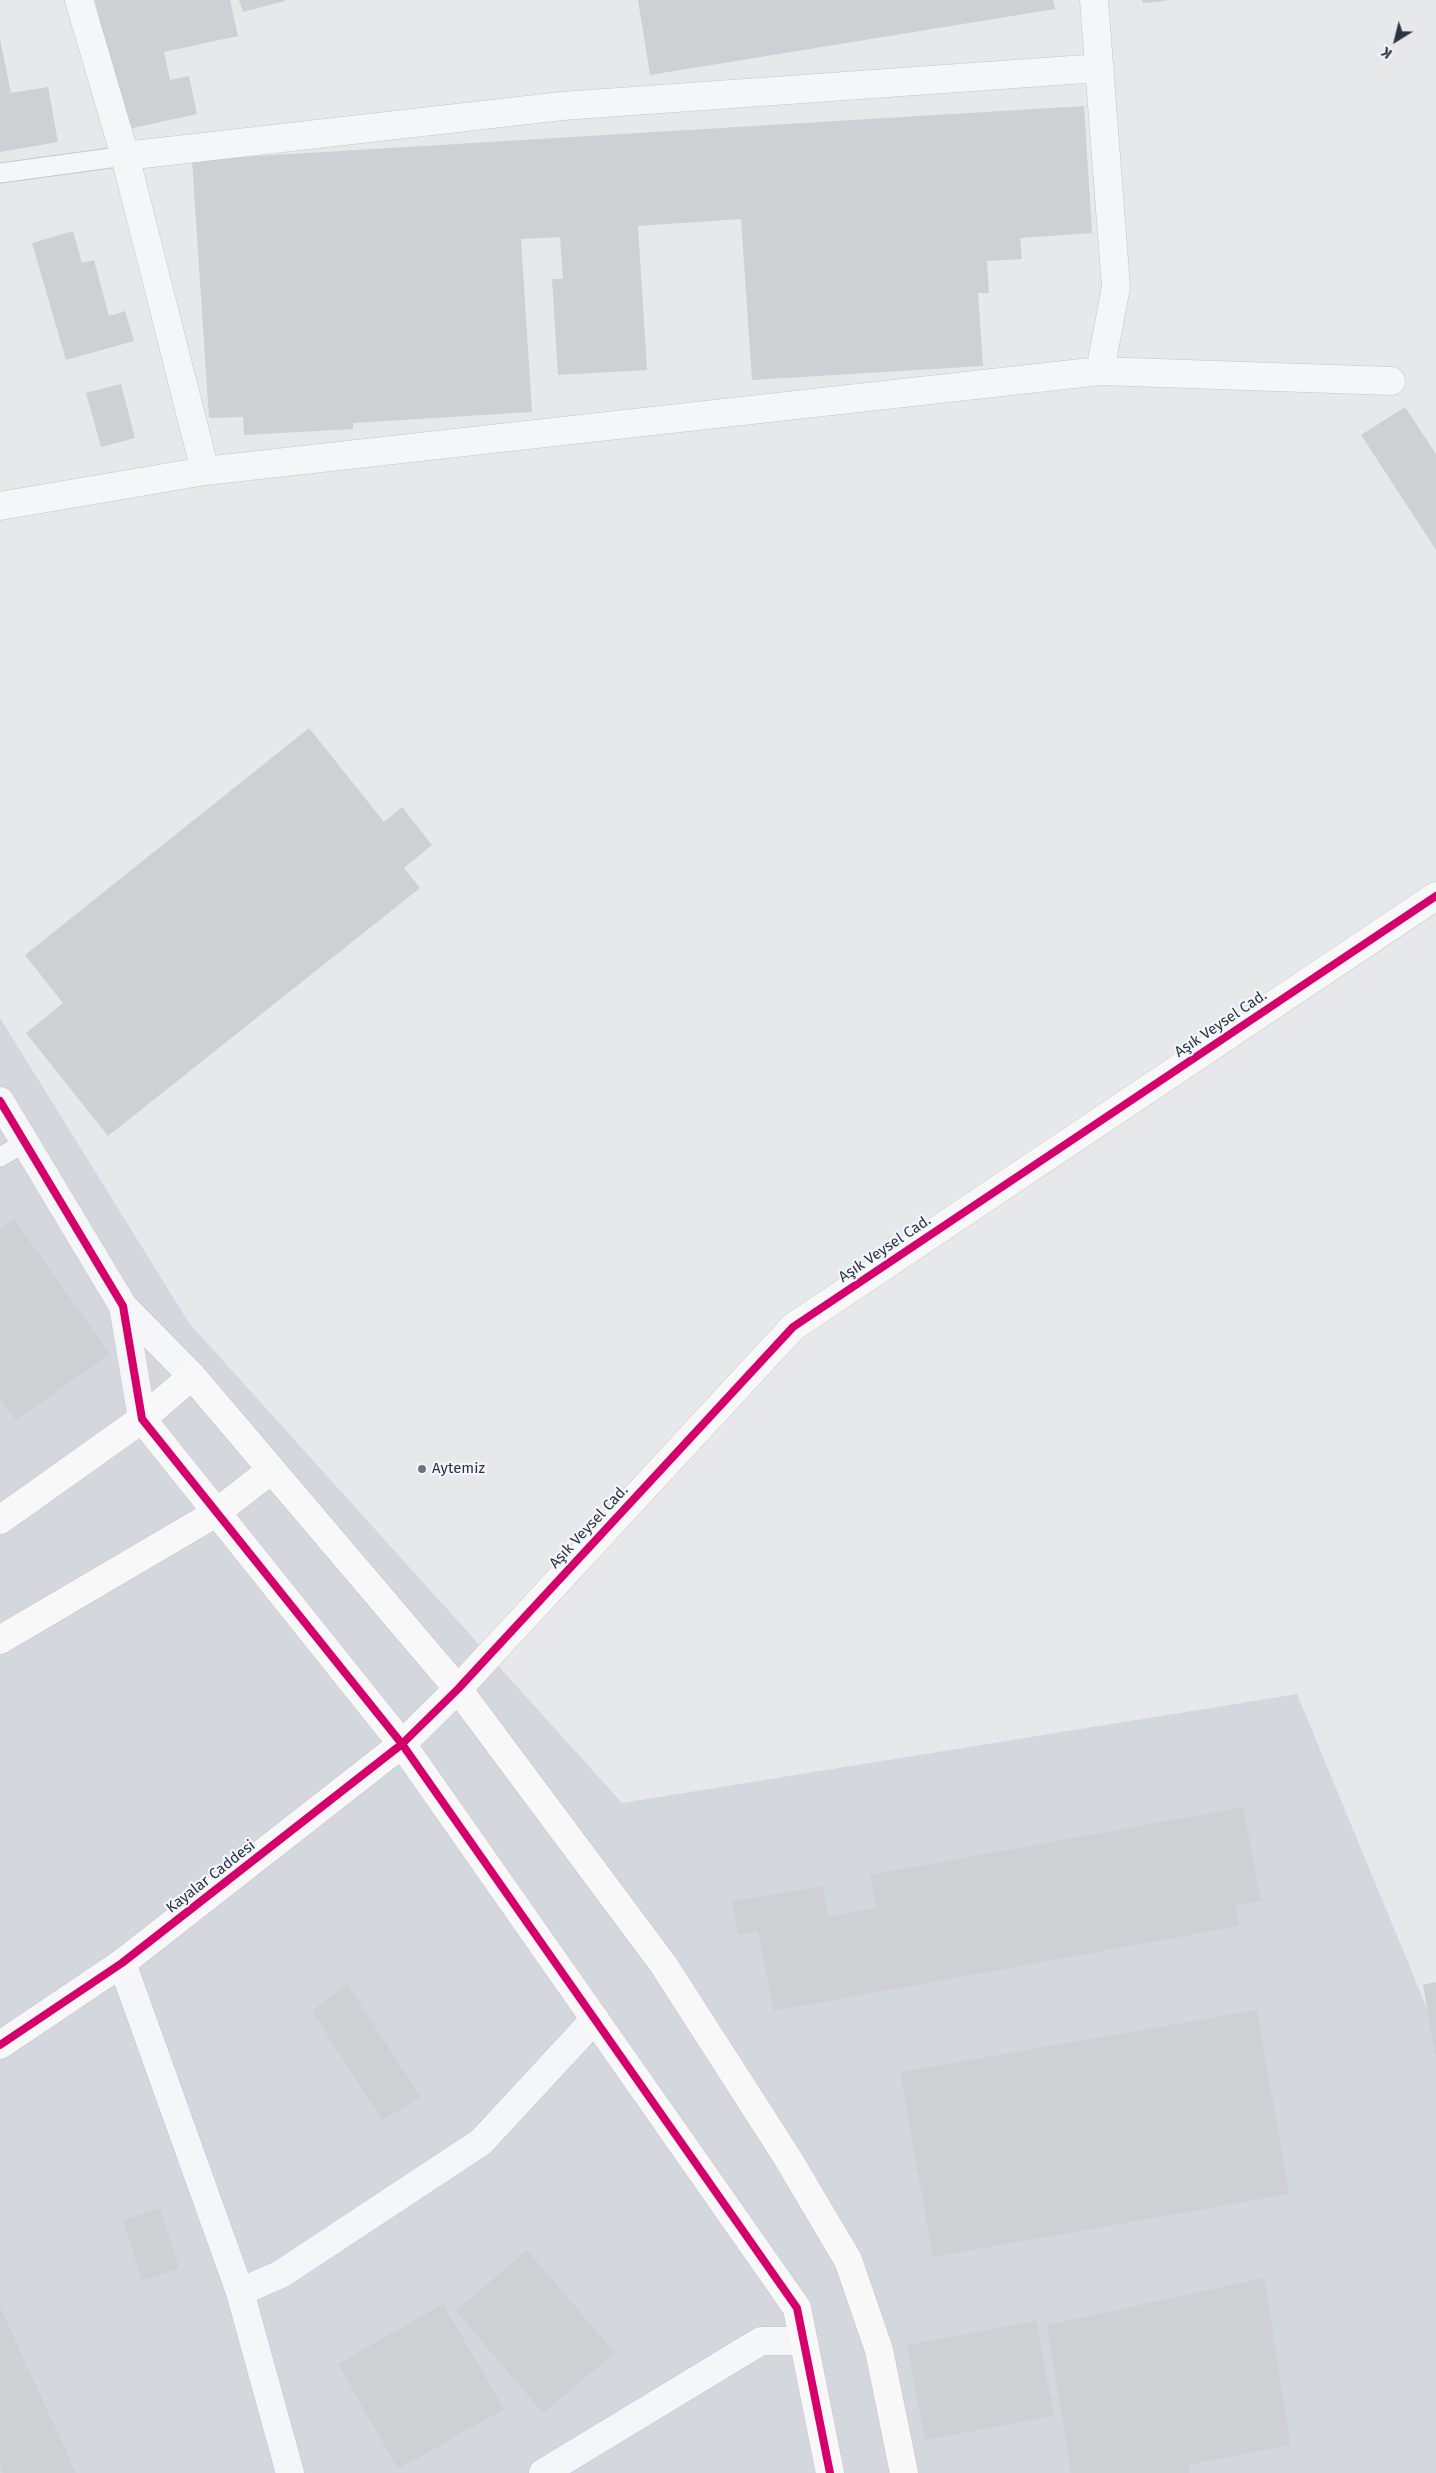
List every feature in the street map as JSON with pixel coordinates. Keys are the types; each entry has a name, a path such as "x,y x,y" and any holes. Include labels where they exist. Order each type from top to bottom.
{"street":[{"path":"79,0 125,156 205,472"},
{"path":"1094,0 1116,287 1100,371"},
{"path":"125,156 562,106 1100,68"},
{"path":"0,506 205,472 1100,371 1391,380"},
{"name":"Aşık Veysel Cad.","path":"429,1718 793,1327 1436,896"},
{"path":"0,1101 124,1306 192,1376 458,1689 663,1964 788,2157 848,2260 879,2350 904,2473"},
{"path":"124,1306 142,1419 402,1744 797,2308 830,2473"},
{"path":"0,1520 142,1419 192,1376"},
{"path":"0,1640 216,1513 271,1470"},
{"name":"Kayalar Caddesi","path":"0,2045 122,1963 402,1744 429,1718"},
{"path":"122,1963 240,2292 290,2473"},
{"path":"240,2292 281,2274 481,2142 594,2019"},
{"path":"543,2473 761,2341 803,2341"}],"lane":[{"path":"0,173 125,156"},
{"path":"0,1157 26,1142"}],"shaded area":[{"path":"0,1018 189,1323 622,1803 1297,1694 1436,2030 1436,2473 0,2473"}],"building":[{"path":"95,0 230,0 238,36 164,52 170,80 189,76 197,114 124,130"},
{"path":"239,0 285,0 285,1 243,12"},
{"path":"638,0 1053,0 1055,9 650,75"},
{"path":"1142,0 1166,0 1166,1 1143,3"},
{"path":"0,39 11,93 48,87 58,142 0,152"},
{"path":"1084,106 1092,233 1020,238 1022,259 987,261 989,293 978,293 983,366 752,380 741,219 638,226 647,370 558,375 552,279 563,279 560,237 521,239 532,412 353,423 353,429 244,435 243,417 209,418 192,160"},
{"path":"73,231 82,263 94,260 109,316 125,311 134,341 66,360 32,243"},
{"path":"121,384 135,438 101,447 86,393"},
{"path":"1405,407 1436,454 1436,550 1361,435"},
{"path":"309,728 384,822 402,807 432,845 404,868 420,888 108,1136 26,1033 63,1003 25,955"},
{"path":"14,1219 110,1354 16,1420 0,1400 0,1229"},
{"path":"1243,1807 1261,1901 1236,1905 1239,1926 774,2011 758,1931 738,1935 732,1901 823,1886 828,1917 876,1908 870,1875"},
{"path":"1436,1982 1436,2054 1435,2054 1423,1985"},
{"path":"347,1984 421,2097 382,2120 312,2011"},
{"path":"1257,2010 1289,2194 933,2257 900,2072"},
{"path":"160,2208 179,2268 142,2281 123,2220"},
{"path":"527,2250 615,2353 543,2413 456,2311"},
{"path":"1264,2278 1291,2445 1188,2465 1190,2473 1071,2473 1047,2325"},
{"path":"443,2304 504,2409 398,2469 338,2364"},
{"path":"0,2307 76,2473 3,2473 0,2466"},
{"path":"1036,2321 1054,2416 925,2440 907,2345"}],"cycle path":[{"path":"0,2045 122,1963 402,1744 458,1689 793,1327 1436,896"},
{"path":"0,1101 123,1306 142,1419 402,1744 797,2308 830,2473"}],"place":[{"name":"Aytemiz","path":"422,1469"}]}
